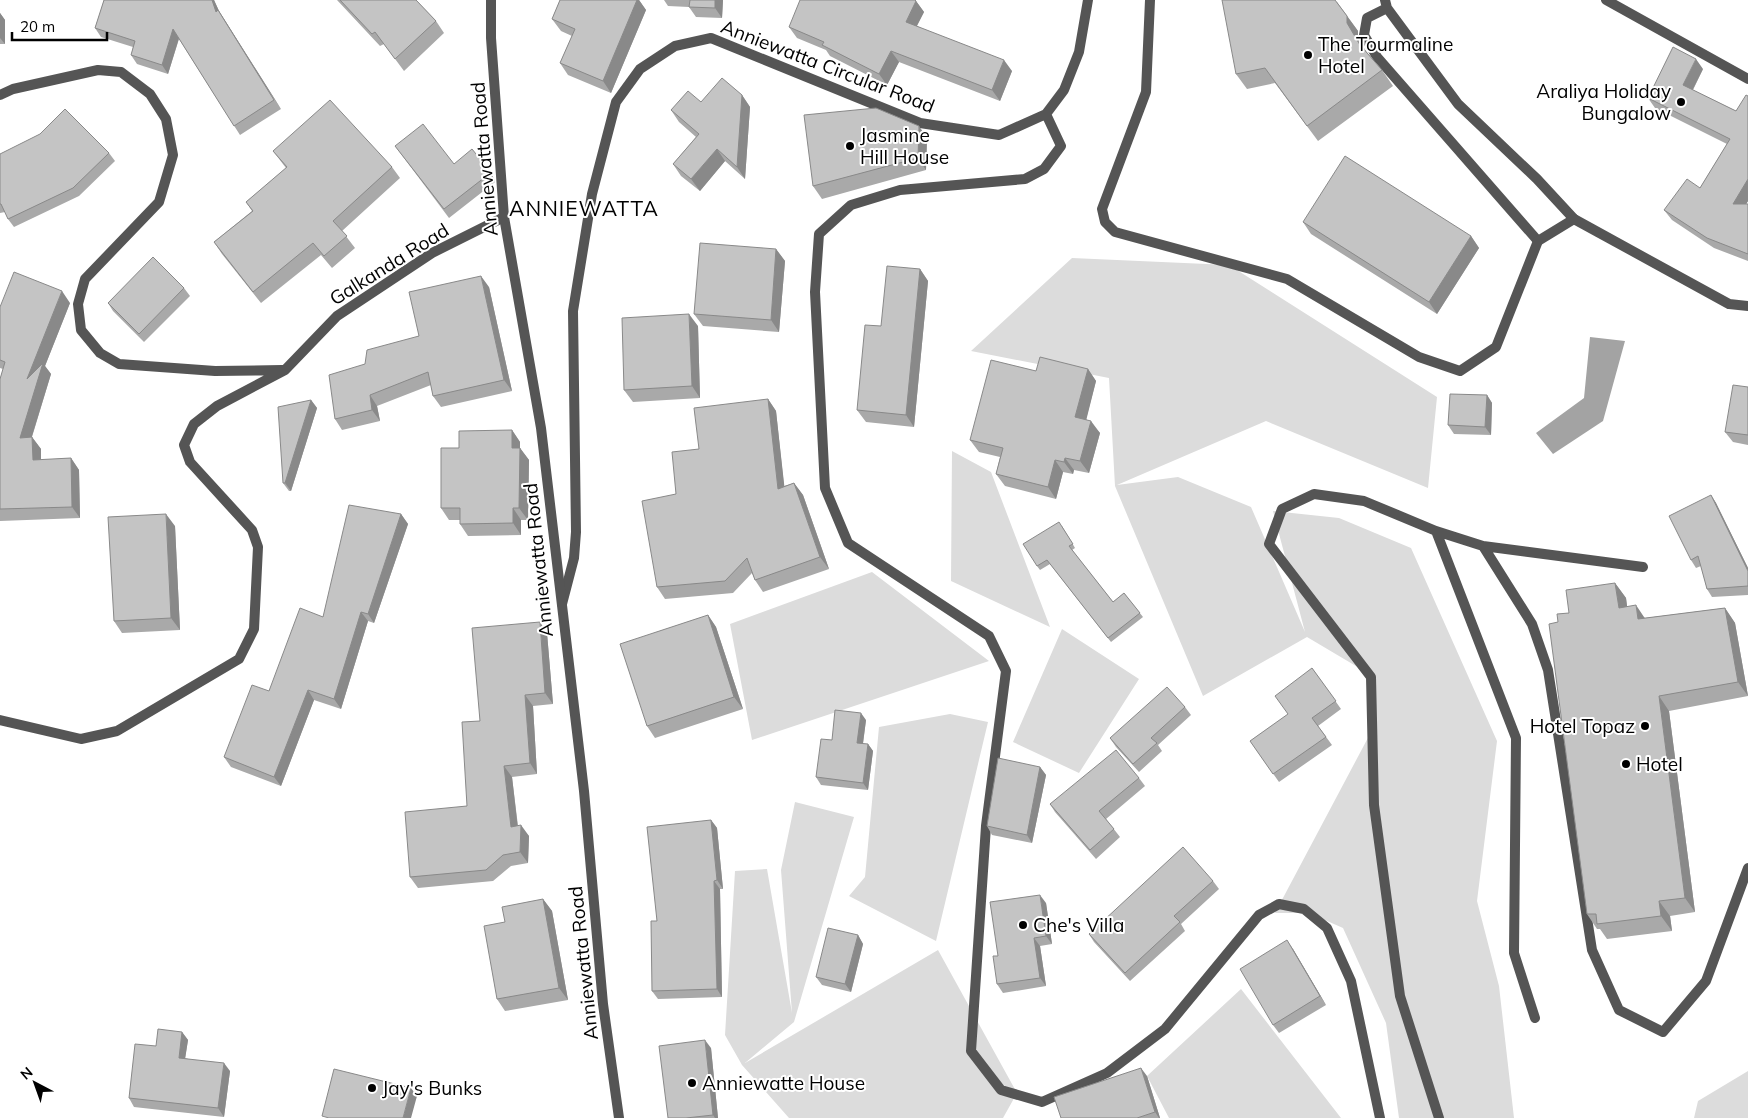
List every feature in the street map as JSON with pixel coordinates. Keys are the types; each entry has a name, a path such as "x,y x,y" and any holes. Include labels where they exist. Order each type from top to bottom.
{"street":[{"name":"Anniewatta Road","path":"491,0 490,38 504,217 541,428 584,791 603,1004 619,1118"},
{"name":"Anniewatta Circular Road","path":"561,608 574,558 576,532 572,310 592,194 616,102 640,69 675,46 711,38 920,123 1000,135 1046,114 1064,90 1078,52 1088,0"},
{"path":"1150,0 1146,92 1102,209 1105,222 1115,232 1287,280 1419,357 1460,371 1496,347 1538,241 1574,219"},
{"path":"1606,0 1748,78"},
{"path":"1538,241 1377,57 1364,35 1367,18 1386,4 1458,104 1537,179 1574,219 1730,304 1748,306"},
{"path":"0,95 13,89 98,70 121,72 150,94 166,119 173,155 159,202 86,279 78,304 81,330 100,353 119,364 215,371 285,370"},
{"path":"1046,114 1061,146 1044,169 1025,179 900,190 850,205 820,234 816,273 815,292 825,488 848,543 989,636 1006,671 986,826 971,1051 1001,1090 1042,1102 1107,1073 1166,1029 1259,915 1279,904 1304,909 1327,928 1351,981 1380,1118"},
{"name":"Galkanda Road","path":"0,720 81,739 117,732 240,659 254,630 258,547 252,530 190,462 184,445 194,424 218,406 285,370 337,316 432,253 504,217"},
{"path":"1439,1118 1400,996 1374,806 1371,677 1269,544 1282,509 1314,494 1364,501 1436,530 1483,546 1644,567"},
{"path":"1436,530 1516,738 1514,953 1535,1018"},
{"path":"1483,546 1532,624 1548,670 1592,950 1619,1010 1663,1032 1706,981 1748,868"}],"shaded area":[{"path":"1072,258 1229,265 1437,397 1428,488 1266,421 1117,485 1178,477 1251,507 1305,632 1273,511 1339,518 1411,548 1497,741 1477,901 1499,986 1514,1118 1399,1118 1386,1023 1343,928 1309,913 1275,913 1370,734 1366,672 1307,637 1203,696 1115,486 1109,378 971,351"},
{"path":"1590,337 1625,341 1603,421 1553,454 1536,433 1584,398"},
{"path":"952,451 991,472 1050,627 951,581"},
{"path":"872,572 989,661 752,740 730,624"},
{"path":"1062,629 1139,679 1079,773 1013,742"},
{"path":"950,714 988,722 936,941 849,896 865,877 879,727"},
{"path":"795,802 854,817 794,1022 745,1063 938,950 1017,1093 1003,1118 789,1118 742,1065 725,1035 735,871 767,869 792,1013 781,870"},
{"path":"1241,989 1341,1118 1169,1118 1147,1076"},
{"path":"1748,1071 1748,1118 1694,1118 1698,1101"}],"building":[{"path":"104,0 212,0 216,12 218,10 274,100 234,126 173,29 162,65 131,55 135,41 95,28"},
{"path":"340,0 416,0 436,21 395,59 375,32 372,34"},
{"path":"560,0 637,0 603,81 560,63 575,29 552,19"},
{"path":"690,0 715,0 715,8 689,7"},
{"path":"800,0 915,0 906,22 1004,60 992,90 891,51 879,74 822,45 824,42 789,27"},
{"name":"The Tourmaline Hotel","path":"1222,0 1335,0 1347,16 1347,23 1360,45 1382,70 1307,126 1265,68 1236,74"},
{"path":"1673,47 1696,59 1683,85 1736,111 1746,95 1748,96 1748,179 1733,204 1748,204 1748,254 1707,238 1664,210 1687,179 1700,188 1730,139 1648,98"},
{"path":"722,78 742,95 737,167 717,149 691,179 673,164 699,134 671,110 688,91 701,102"},
{"path":"330,100 392,167 333,221 347,236 324,256 313,243 253,292 214,242 253,211 246,202 287,167 273,151"},
{"path":"876,108 919,126 918,158 813,186 804,115"},
{"path":"65,109 109,153 73,188 8,219 0,204 0,154 40,134"},
{"path":"423,124 454,164 472,149 489,170 489,174 444,209 395,146"},
{"path":"1345,156 1471,236 1429,302 1303,222"},
{"path":"700,243 776,249 771,320 694,314"},
{"path":"153,257 184,288 139,334 108,303"},
{"path":"887,266 920,269 906,415 857,410 865,325 881,326"},
{"path":"14,272 62,291 27,379 43,363 20,438 32,437 33,460 71,458 72,507 0,509 0,379 5,362 0,360 0,307"},
{"path":"481,276 504,380 433,396 428,372 370,395 372,410 335,419 329,375 365,364 367,350 419,336 409,292"},
{"path":"689,314 692,386 624,390 622,318"},
{"path":"1040,357 1088,369 1075,417 1091,421 1080,461 1065,458 1064,462 1055,460 1048,487 996,474 1003,448 970,440 991,360 1036,371"},
{"path":"1733,385 1748,387 1748,435 1725,432"},
{"path":"1450,394 1487,395 1485,427 1448,425"},
{"path":"768,399 778,489 794,483 820,557 755,580 747,558 725,581 657,587 642,501 676,494 672,452 699,449 694,408"},
{"path":"311,400 285,483 283,483 278,407"},
{"path":"512,430 512,448 520,448 519,508 513,508 513,523 460,524 460,508 441,508 441,448 459,448 459,431"},
{"path":"1711,495 1748,571 1748,586 1707,589 1698,556 1691,560 1669,516"},
{"path":"349,505 401,514 368,614 361,612 334,699 308,690 274,777 224,757 252,685 269,691 300,608 323,617"},
{"path":"166,514 171,618 114,621 108,517"},
{"path":"1059,522 1073,544 1069,546 1113,602 1124,593 1140,613 1108,638 1047,560 1037,566 1023,544"},
{"name":"Hotel","path":"1615,583 1619,608 1636,605 1638,619 1725,608 1738,682 1659,696 1685,898 1659,901 1661,916 1597,924 1596,914 1587,914 1549,624 1558,622 1557,614 1569,613 1566,590"},
{"path":"708,615 734,697 647,726 620,644"},
{"path":"540,622 545,693 525,695 530,763 504,766 511,827 521,825 520,852 503,855 486,870 410,877 405,812 467,806 462,722 480,721 472,628"},
{"path":"1312,668 1336,701 1312,718 1326,737 1273,774 1250,741 1288,714 1275,696"},
{"path":"1167,687 1185,707 1151,738 1157,743 1133,764 1110,738"},
{"path":"835,710 861,713 857,743 868,744 863,783 816,777 821,739 832,740"},
{"path":"1116,750 1139,778 1099,811 1114,829 1090,850 1050,804"},
{"path":"998,758 1040,767 1027,835 987,826"},
{"path":"711,820 717,880 714,881 717,989 652,991 651,921 657,921 647,827"},
{"path":"1183,847 1213,881 1174,916 1180,922 1125,973 1089,934"},
{"path":"1040,895 1046,936 1034,938 1040,978 997,984 993,956 998,956 990,902"},
{"path":"543,899 559,988 497,999 484,926 505,922 502,907"},
{"path":"828,928 858,935 845,984 816,977"},
{"path":"1287,940 1320,996 1273,1025 1240,969"},
{"path":"158,1029 182,1032 179,1058 224,1063 218,1108 129,1098 135,1044 156,1046"},
{"name":"Anniewatte House","path":"705,1040 713,1115 668,1118 659,1046"},
{"path":"1141,1068 1155,1112 1137,1118 1061,1118 1054,1097"},
{"path":"334,1069 411,1088 403,1118 329,1118 322,1116"}],"place":[{"name":"The Tourmaline Hotel","path":"1308,55"},
{"name":"Araliya Holiday Bungalow","path":"1681,102"},
{"name":"Jasmine Hill House","path":"850,146"},
{"name":"Hotel Topaz","path":"1645,726"},
{"name":"Hotel","path":"1626,764"},
{"name":"Che's Villa","path":"1023,925"},
{"name":"Anniewatte House","path":"692,1083"},
{"name":"Jay's Bunks","path":"372,1088"}],"district":[{"name":"ANNIEWATTA","path":"584,209"}]}
